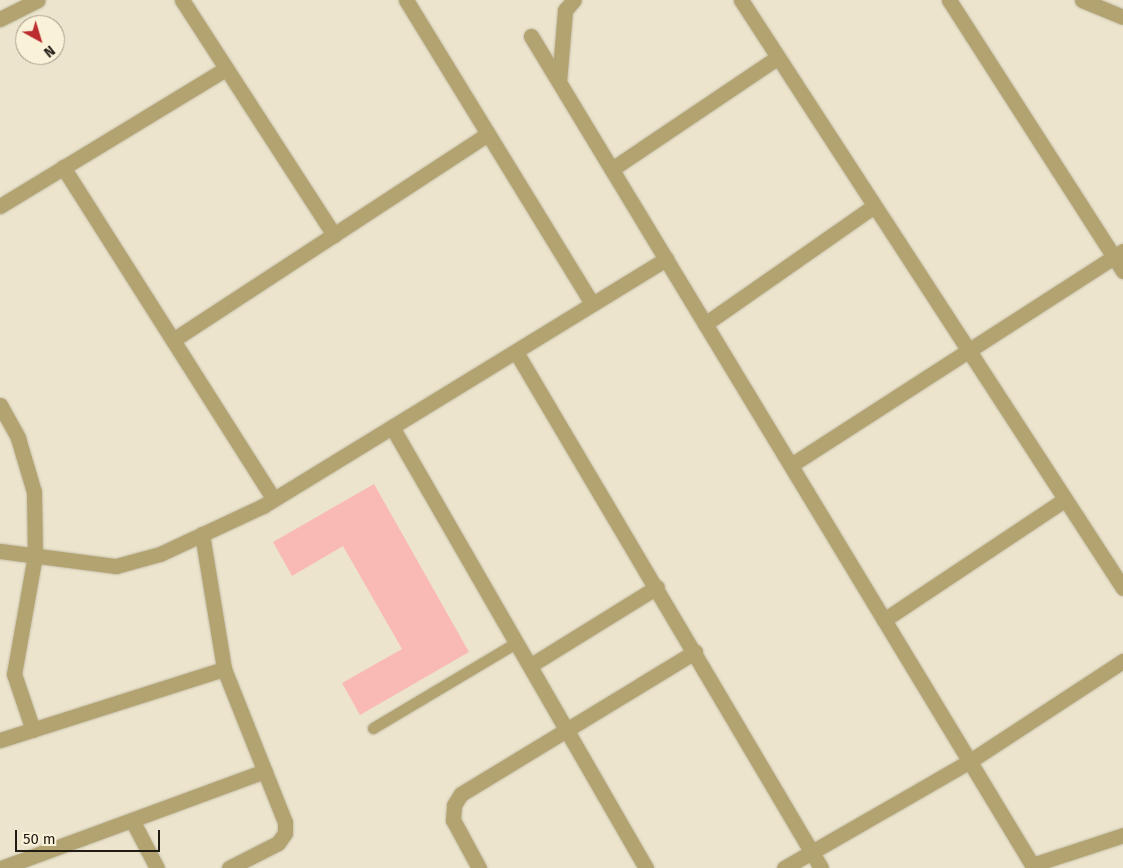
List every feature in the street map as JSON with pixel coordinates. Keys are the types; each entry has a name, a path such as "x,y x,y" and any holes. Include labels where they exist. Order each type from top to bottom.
{"street":[{"path":"0,19 17,5 38,0"},
{"path":"182,0 334,235"},
{"path":"406,0 592,304"},
{"path":"559,82 565,10 574,0"},
{"path":"740,0 965,350 1123,588"},
{"path":"949,0 1118,254 1123,271"},
{"path":"1082,0 1123,17"},
{"path":"531,36 1033,866 1123,835"},
{"path":"612,169 778,57"},
{"path":"0,206 226,69"},
{"path":"173,340 488,134"},
{"path":"63,167 274,499"},
{"path":"705,324 873,207"},
{"path":"791,466 965,350 1118,254"},
{"path":"0,551 130,565 202,534 274,499 666,259"},
{"path":"516,352 657,587 820,868"},
{"path":"0,405 28,466 34,492 35,555 14,674 33,730"},
{"path":"392,427 646,868"},
{"path":"884,620 1064,500"},
{"path":"202,534 224,669 265,771 285,833 278,843 229,868"},
{"path":"531,666 657,587"},
{"path":"479,868 453,820 454,805 460,794 566,728 695,652"},
{"path":"784,868 970,762 1123,661"},
{"path":"0,740 224,669"},
{"path":"1,868 265,771"},
{"path":"132,820 157,868"}],"lane":[{"path":"373,728 517,642"}],"building":[{"path":"374,484 469,652 360,715 342,683 402,649 343,546 292,576 273,542"}]}
